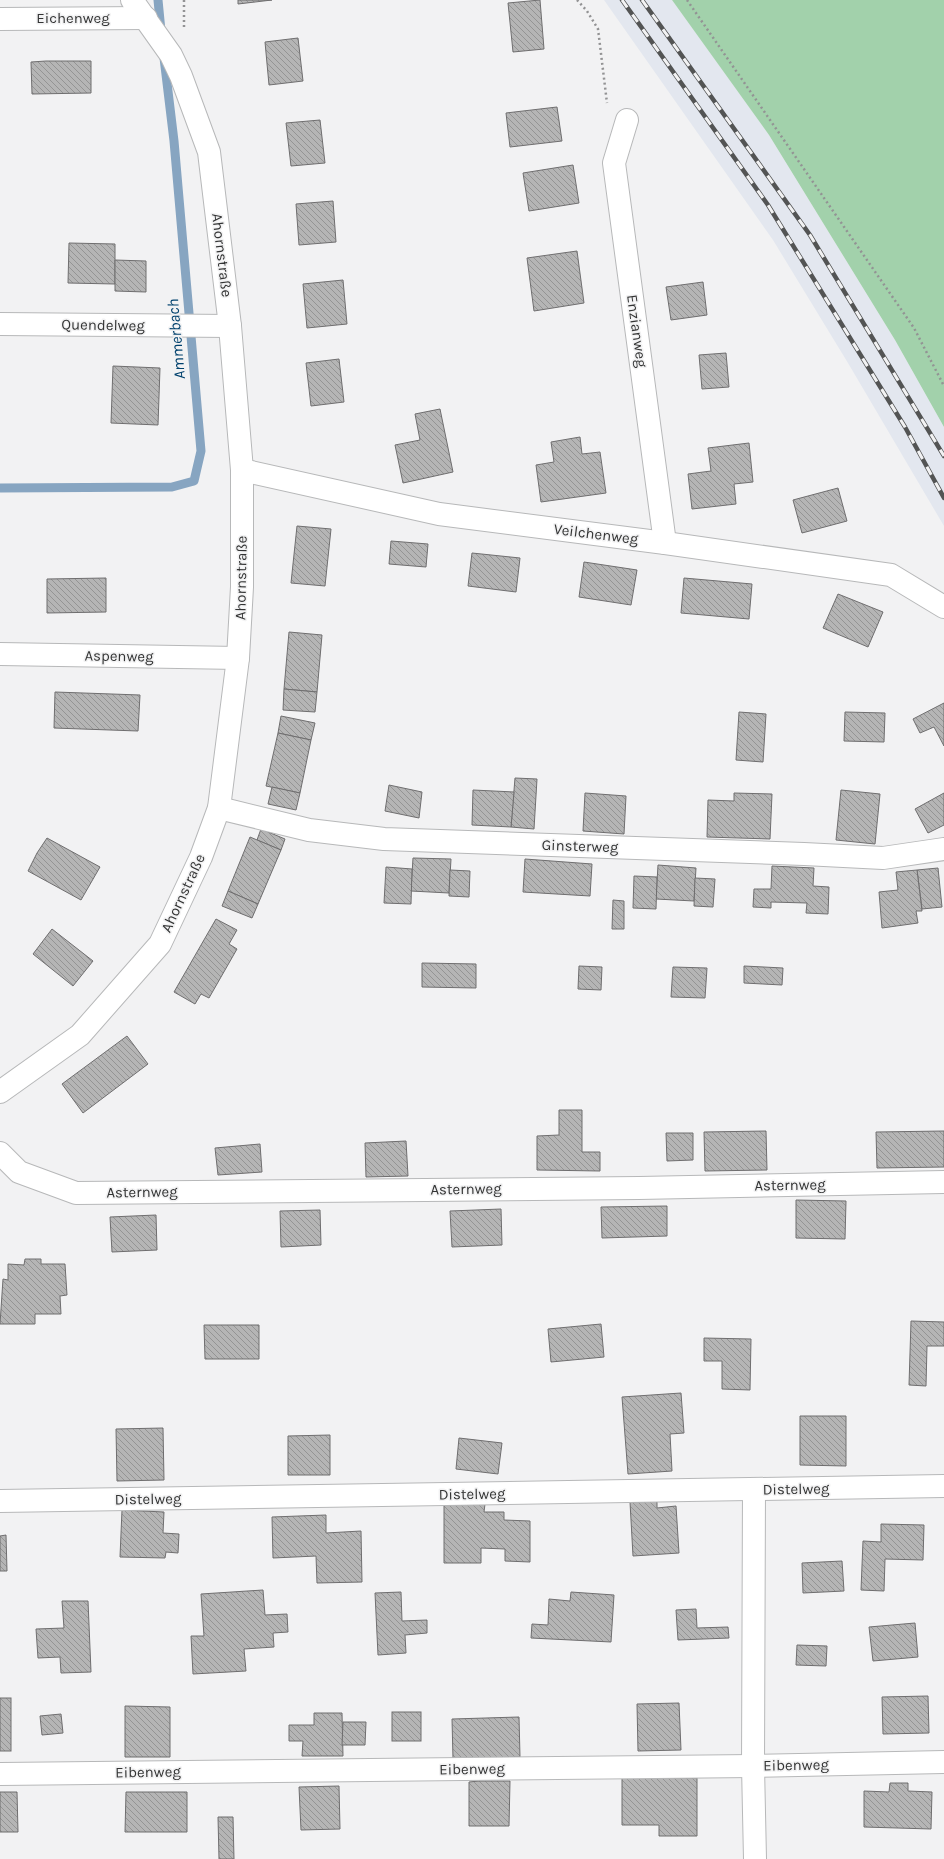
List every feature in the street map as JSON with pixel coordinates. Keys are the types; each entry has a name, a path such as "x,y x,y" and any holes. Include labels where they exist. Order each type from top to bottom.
{"street":[{"name":"Ahornstraße","path":"0,1092 80,1035 160,944 201,857 219,808 238,658 242,587 242,470 230,326 209,152 181,76 171,55 132,0"},
{"name":"Eichenweg","path":"0,19 149,23"},
{"name":"Enzianweg","path":"627,120 614,163 665,543"},
{"name":"Quendelweg","path":"0,324 230,326"},
{"name":"Veilchenweg","path":"242,470 439,514 665,543 891,575 944,607"},
{"name":"Aspenweg","path":"0,654 238,658"},
{"name":"Ginsterweg","path":"219,808 309,830 384,839 882,858 944,849"},
{"name":"Asternweg","path":"0,1153 19,1172 76,1193 647,1188 944,1182"},
{"name":"Distelweg","path":"0,1501 944,1486"},
{"path":"754,1490 753,1766 755,1859"},
{"name":"Eibenweg","path":"0,1774 753,1766 944,1762"}],"path":[{"path":"577,0 587,10 598,29 608,108"},
{"path":"687,0 914,328 944,386"}],"shaded area":[{"path":"604,0 672,0 769,135 895,340 944,427 944,526 848,363 773,240"}],"green space":[{"path":"672,0 944,0 944,427 895,340 769,135"}],"building":[{"path":"238,0 272,0 238,4"},
{"path":"540,0 544,49 513,52 508,3"},
{"path":"298,38 303,81 269,85 265,42"},
{"path":"91,61 91,93 32,94 31,62"},
{"path":"557,107 562,141 510,147 506,113"},
{"path":"320,120 325,163 291,166 286,123"},
{"path":"573,165 579,203 529,211 523,173"},
{"path":"333,201 336,242 299,245 296,204"},
{"path":"69,243 115,244 115,284 68,283"},
{"path":"577,251 584,303 534,311 527,258"},
{"path":"115,260 146,261 146,292 115,291"},
{"path":"343,280 347,324 307,328 303,284"},
{"path":"703,282 707,315 671,320 666,287"},
{"path":"726,353 729,387 702,389 699,355"},
{"path":"339,359 344,402 311,406 306,363"},
{"path":"113,366 160,368 158,425 111,423"},
{"path":"440,409 453,472 403,483 395,445 420,440 415,414"},
{"path":"580,437 582,454 600,452 606,493 541,502 536,465 554,462 551,442"},
{"path":"749,443 753,482 734,484 736,504 692,509 688,474 711,471 708,448"},
{"path":"838,488 847,521 802,533 793,500"},
{"path":"297,526 331,529 325,586 291,583"},
{"path":"391,541 428,544 426,567 389,564"},
{"path":"472,553 520,558 516,592 468,586"},
{"path":"584,562 637,570 631,605 579,597"},
{"path":"106,578 106,612 47,613 47,579"},
{"path":"684,578 752,584 749,619 681,613"},
{"path":"838,594 883,612 868,647 823,628"},
{"path":"289,632 322,635 317,692 284,689"},
{"path":"284,689 317,692 315,712 283,710"},
{"path":"55,692 140,695 138,731 54,728"},
{"path":"944,703 944,746 934,727 920,733 913,719"},
{"path":"739,712 766,714 763,762 736,760"},
{"path":"845,712 885,713 884,742 844,741"},
{"path":"281,716 315,723 311,740 278,733"},
{"path":"278,733 311,740 300,793 266,786"},
{"path":"515,778 537,779 534,829 511,827"},
{"path":"389,785 422,792 419,818 385,811"},
{"path":"272,787 300,793 296,810 268,804"},
{"path":"473,790 514,792 511,827 472,825"},
{"path":"841,790 880,794 875,844 836,840"},
{"path":"585,793 626,796 624,834 583,831"},
{"path":"734,793 772,794 770,839 707,837 708,800 734,801"},
{"path":"944,793 944,825 928,833 915,809"},
{"path":"261,829 285,839 281,850 257,840"},
{"path":"250,837 281,850 258,904 228,891"},
{"path":"47,838 100,867 81,900 28,871"},
{"path":"413,858 451,859 449,893 411,891"},
{"path":"525,859 592,864 590,896 523,892"},
{"path":"658,865 696,868 694,901 656,899"},
{"path":"772,866 814,868 813,886 829,887 828,914 806,913 807,903 771,902 771,908 753,907 754,889 771,889"},
{"path":"386,867 412,869 411,904 384,903"},
{"path":"938,868 942,907 922,909 917,870"},
{"path":"450,870 470,871 469,897 449,896"},
{"path":"917,870 922,911 916,911 918,923 882,928 879,892 898,890 896,872"},
{"path":"634,876 657,877 656,909 633,908"},
{"path":"695,878 715,879 713,907 694,906"},
{"path":"228,891 258,904 252,918 222,906"},
{"path":"613,900 624,901 624,929 612,929"},
{"path":"216,919 237,930 229,944 237,949 209,998 201,994 195,1004 174,992"},
{"path":"52,929 93,961 73,986 33,954"},
{"path":"422,963 476,964 476,988 422,987"},
{"path":"579,966 602,967 601,990 578,989"},
{"path":"744,966 783,968 782,985 744,983"},
{"path":"673,967 707,968 705,998 671,997"},
{"path":"127,1036 148,1064 83,1113 62,1084"},
{"path":"559,1110 582,1110 582,1152 600,1152 600,1171 537,1170 537,1136 559,1135"},
{"path":"766,1131 767,1170 705,1171 704,1132"},
{"path":"944,1131 944,1167 877,1168 876,1132"},
{"path":"666,1133 693,1133 693,1160 667,1161"},
{"path":"406,1141 408,1176 366,1177 365,1143"},
{"path":"260,1144 262,1172 218,1175 215,1148"},
{"path":"796,1200 846,1201 845,1239 796,1238"},
{"path":"667,1206 667,1236 602,1238 601,1207"},
{"path":"501,1209 502,1245 452,1247 450,1211"},
{"path":"320,1210 321,1245 281,1247 280,1211"},
{"path":"156,1215 157,1250 112,1252 110,1217"},
{"path":"25,1259 41,1259 41,1264 65,1264 67,1295 60,1296 61,1314 35,1314 35,1324 0,1324 3,1279 8,1280 8,1264 24,1265"},
{"path":"911,1321 944,1322 944,1346 927,1346 926,1386 909,1385"},
{"path":"601,1324 604,1357 551,1362 548,1329"},
{"path":"204,1325 259,1325 259,1359 205,1359"},
{"path":"704,1338 751,1339 750,1390 722,1389 722,1361 704,1361"},
{"path":"681,1393 684,1433 670,1434 672,1471 628,1474 622,1397"},
{"path":"800,1416 846,1416 846,1466 800,1465"},
{"path":"163,1428 164,1480 117,1481 116,1429"},
{"path":"330,1435 330,1475 288,1475 288,1436"},
{"path":"459,1438 502,1443 498,1474 456,1469"},
{"path":"657,1501 657,1508 676,1506 679,1553 633,1556 630,1502"},
{"path":"444,1503 485,1504 484,1512 504,1512 504,1520 530,1521 530,1562 505,1561 505,1549 481,1548 481,1563 444,1563"},
{"path":"122,1510 164,1512 163,1533 179,1534 178,1553 166,1552 165,1558 120,1557"},
{"path":"326,1515 326,1533 361,1531 362,1582 317,1583 316,1556 273,1558 272,1517"},
{"path":"881,1524 924,1525 923,1560 885,1559 884,1591 861,1590 863,1541 881,1542"},
{"path":"6,1535 7,1571 0,1571 0,1536"},
{"path":"842,1561 844,1591 803,1593 802,1563"},
{"path":"263,1590 265,1615 287,1614 288,1632 273,1633 274,1647 244,1649 246,1671 193,1674 191,1636 204,1636 201,1594"},
{"path":"401,1592 402,1621 427,1620 427,1633 405,1635 406,1653 378,1655 375,1593"},
{"path":"571,1592 614,1595 611,1642 531,1638 532,1624 548,1625 549,1599 570,1601"},
{"path":"62,1601 88,1601 91,1672 61,1673 60,1657 38,1658 36,1629 64,1628"},
{"path":"696,1609 697,1628 728,1627 729,1638 678,1640 676,1610"},
{"path":"915,1623 918,1657 873,1661 869,1627"},
{"path":"797,1645 827,1646 826,1666 796,1665"},
{"path":"928,1696 929,1733 883,1734 882,1697"},
{"path":"0,1698 11,1698 11,1751 0,1751"},
{"path":"679,1703 681,1750 638,1751 637,1704"},
{"path":"125,1706 170,1707 170,1757 125,1757"},
{"path":"392,1712 421,1712 421,1741 392,1741"},
{"path":"314,1713 342,1713 343,1756 302,1756 303,1741 289,1741 289,1725 314,1725"},
{"path":"61,1714 63,1733 42,1735 40,1716"},
{"path":"519,1717 520,1757 453,1759 452,1719"},
{"path":"343,1722 366,1722 365,1745 342,1745"},
{"path":"622,1777 697,1778 697,1836 659,1836 659,1825 622,1825"},
{"path":"510,1781 509,1826 469,1826 469,1782"},
{"path":"890,1783 908,1783 908,1791 932,1792 931,1829 864,1827 864,1791 889,1792"},
{"path":"339,1786 340,1829 301,1830 299,1787"},
{"path":"0,1792 17,1792 18,1832 0,1832"},
{"path":"126,1792 187,1792 187,1832 125,1832"},
{"path":"218,1817 233,1817 234,1859 219,1859"}],"waterway":[{"name":"Ammerbach","path":"158,0 161,31"},
{"name":"Ammerbach","path":"0,488 172,487 194,481 201,451 174,141 164,58"}],"railway":[{"path":"622,0 768,205 905,427 944,498"},
{"path":"642,0 810,235 944,456"}]}
